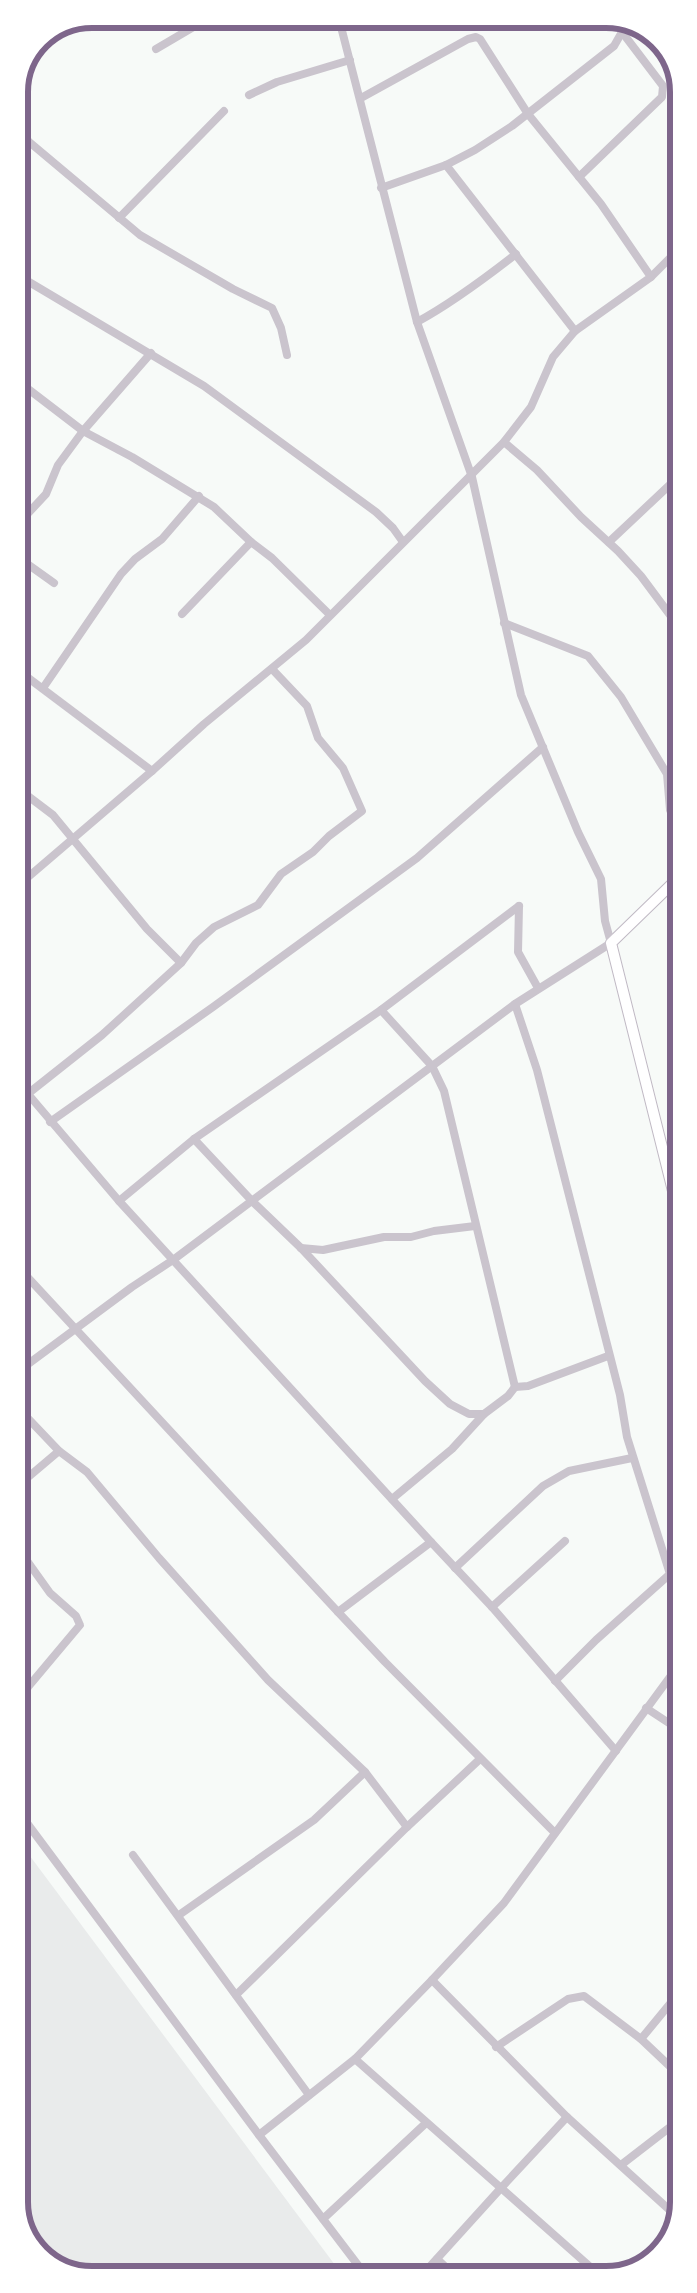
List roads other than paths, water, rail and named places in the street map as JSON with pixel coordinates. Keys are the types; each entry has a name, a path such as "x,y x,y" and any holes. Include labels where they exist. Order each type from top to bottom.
{"street":[{"path":"156,49 192,28"},
{"path":"341,28 361,98 381,188 417,322 472,476 521,695 578,832 601,879 605,921 670,1179"},
{"path":"381,188 446,165 498,136 614,46 622,32 663,86 662,97 579,177"},
{"path":"361,98 468,39 476,37 483,43 528,114 606,211 651,277"},
{"path":"249,95 277,82 350,60"},
{"path":"119,218 224,111"},
{"path":"28,141 119,218 160,247 272,308 281,328 287,355"},
{"path":"446,165 575,331"},
{"path":"417,322 469,289 516,254"},
{"path":"28,877 204,724 306,640 504,442 531,407 553,357 575,331 651,277 670,258"},
{"path":"28,281 204,386 376,512 393,528 403,542"},
{"path":"28,513 46,494 58,465 83,431 151,353"},
{"path":"28,389 83,431 199,496 214,507 251,542 272,558 330,615"},
{"path":"504,442 529,463 609,542 641,576 670,615"},
{"path":"609,542 670,486"},
{"path":"43,688 121,574 135,560 162,539 199,496"},
{"path":"182,614 251,542"},
{"path":"28,564 54,583"},
{"path":"504,623 586,654 621,697 666,774 670,810"},
{"path":"272,669 306,706 318,738 343,768 362,811 329,836 313,852 281,874 258,906 214,927 196,943 181,963 102,1035 28,1094 119,1201 492,1608 616,1750"},
{"path":"28,677 152,771"},
{"path":"50,1122 213,1008 417,858 542,747"},
{"path":"28,796 53,815 147,929 181,963"},
{"path":"28,1364 132,1287 173,1260 515,1004 611,943 670,887"},
{"path":"119,1201 194,1140 381,1010 519,906 518,952 538,988"},
{"path":"515,1004 537,1070 608,1356 620,1395 632,1458 670,1574 596,1640 555,1681"},
{"path":"381,1010 432,1066 441,1083 460,1153 475,1226 515,1387"},
{"path":"194,1140 252,1201 301,1248 425,1381 450,1404 462,1411 476,1416 484,1414"},
{"path":"301,1248 323,1250 384,1237 411,1237 434,1231 475,1226"},
{"path":"28,1278 385,1662 555,1833"},
{"path":"392,1499 452,1449 484,1414 508,1396 515,1387 528,1386 608,1356"},
{"path":"28,1418 59,1450 87,1472 159,1558 268,1680 365,1772 407,1826"},
{"path":"28,1477 59,1450"},
{"path":"454,1568 543,1486 570,1470 632,1458"},
{"path":"492,1608 565,1541"},
{"path":"338,1612 431,1542"},
{"path":"28,1562 50,1592 76,1616 80,1625 28,1687"},
{"path":"259,2135 355,2059 504,1903 670,1676"},
{"path":"646,1708 670,1724"},
{"path":"236,1995 407,1826 480,1759"},
{"path":"179,1915 314,1820 365,1772"},
{"path":"28,1824 359,2266"},
{"path":"133,1855 179,1915 309,2095"},
{"path":"432,1980 567,2118 669,2209"},
{"path":"496,2047 568,1999 584,1996 641,2039 670,2066"},
{"path":"641,2039 670,2004"},
{"path":"355,2059 589,2266"},
{"path":"431,2266 567,2118"},
{"path":"323,2219 426,2123"},
{"path":"621,2165 670,2126"},
{"path":"437,2259 445,2266"}]}
